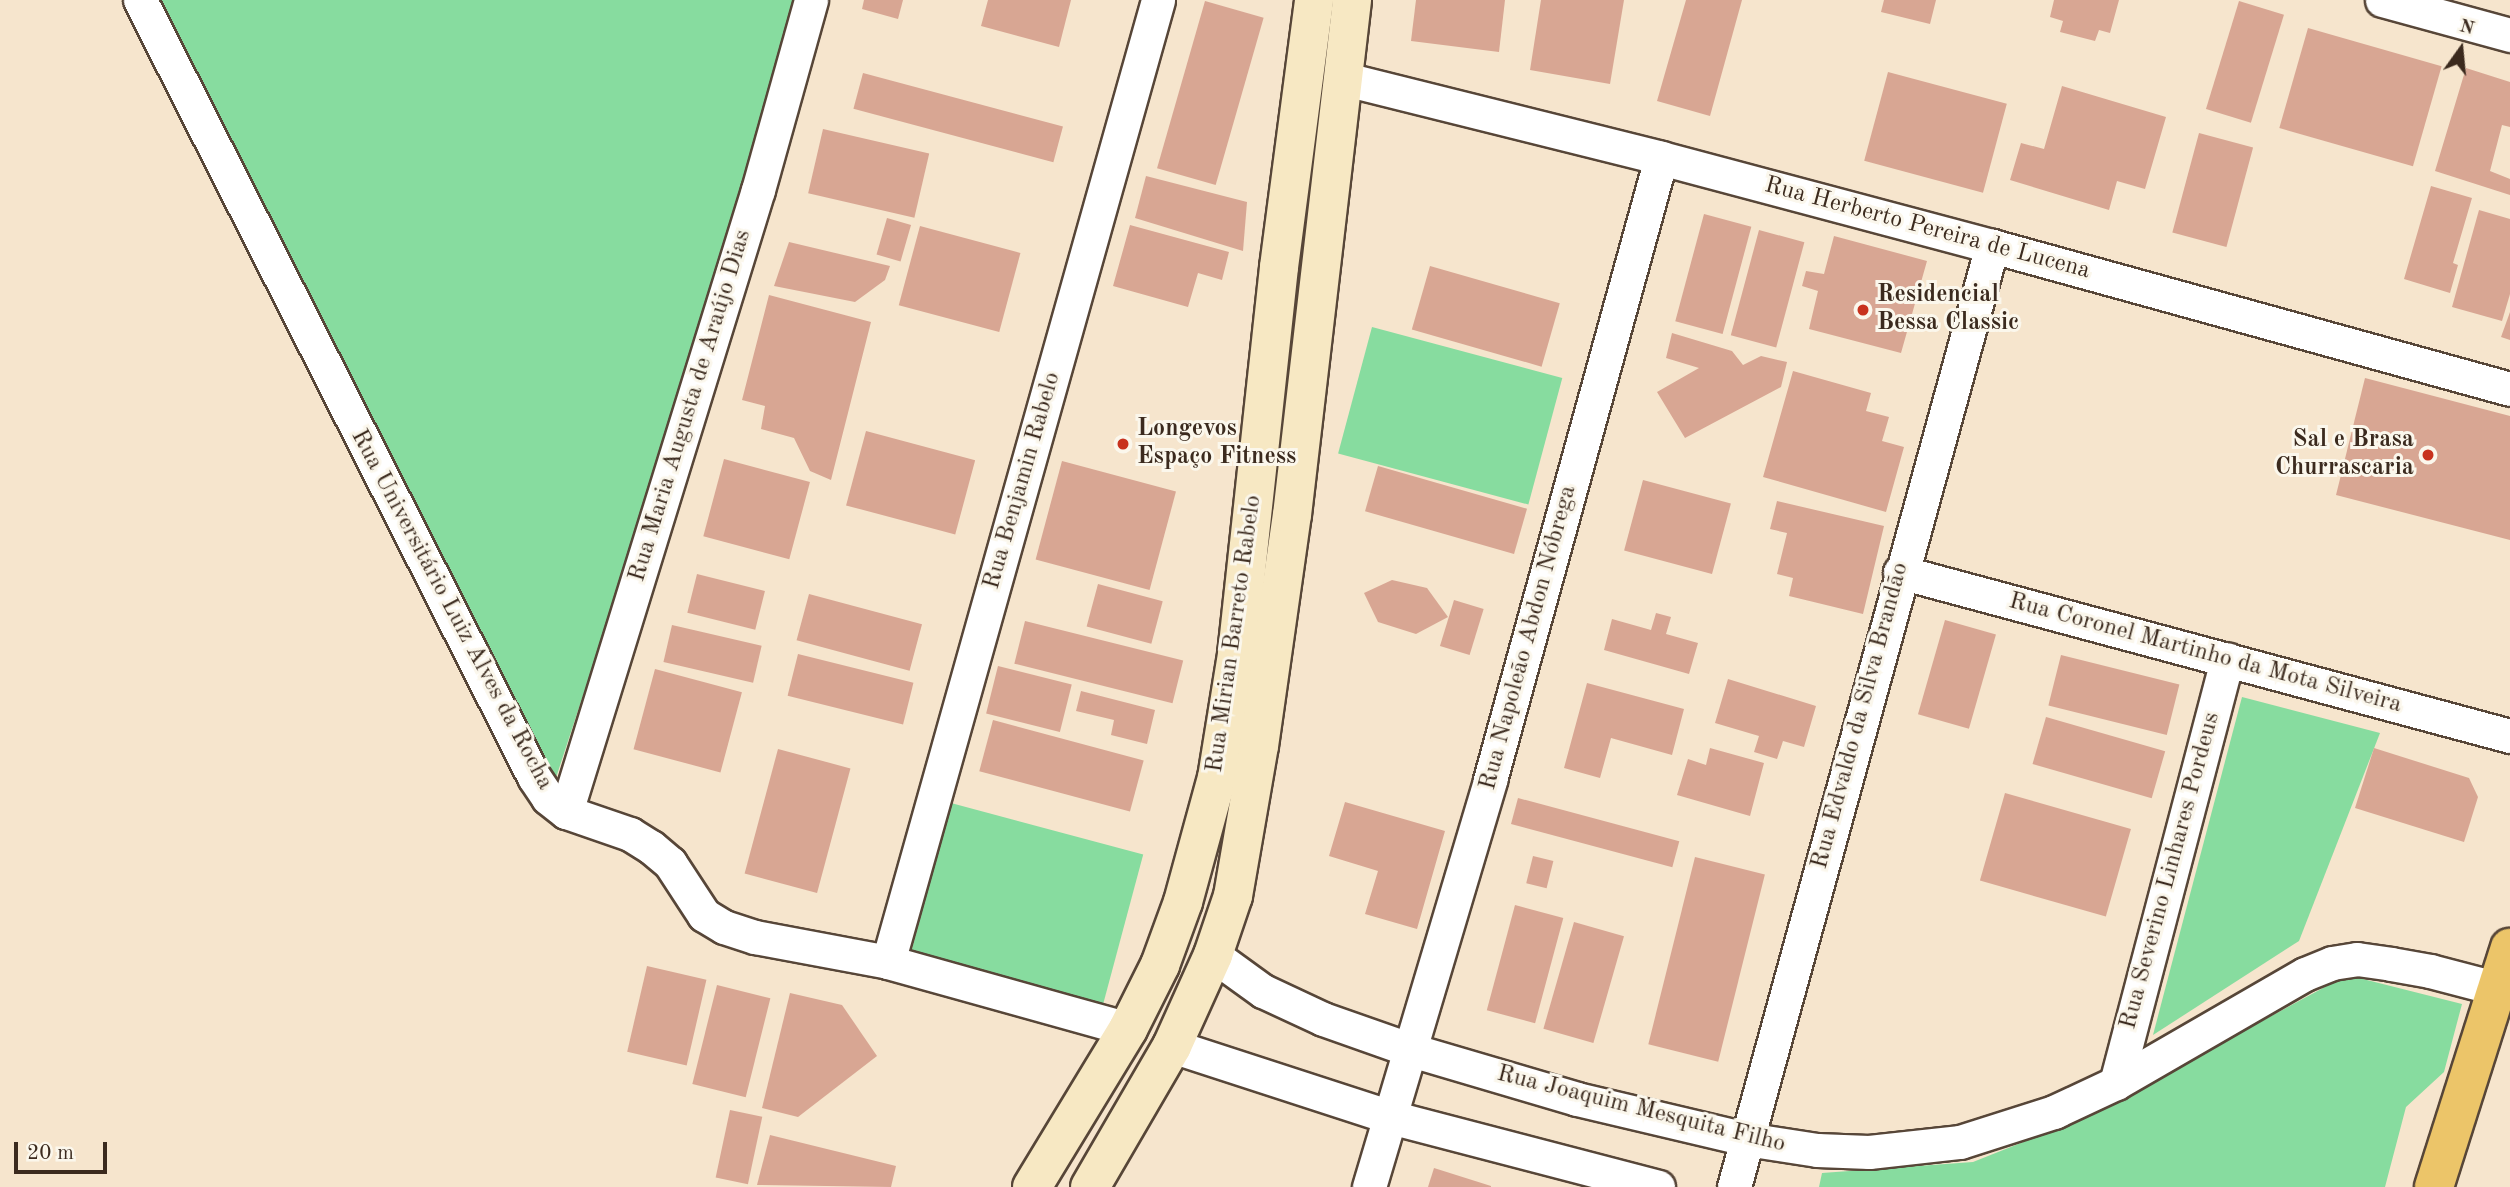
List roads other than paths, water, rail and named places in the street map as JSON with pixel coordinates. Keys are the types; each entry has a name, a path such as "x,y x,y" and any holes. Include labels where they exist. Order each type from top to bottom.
{"main road":[{"name":"Rua Mirian Barreto Rabelo","path":"1032,1187 1128,1029 1160,965 1183,902 1217,778 1237,653 1279,267 1314,0"},
{"name":"Rua Mirian Barreto Rabelo","path":"1090,1187 1172,1046 1213,955 1233,897 1259,746 1292,515 1352,0"},
{"path":"2434,1187 2503,990 2510,948"}],"street":[{"name":"Rua Universitário Luiz Alves da Rocha","path":"140,0 534,777 548,798 566,812 630,834 651,847 670,863 704,915 724,927 755,937 888,962 1128,1029"},
{"name":"Rua Maria Augusta de Araújo Dias","path":"566,812 758,190 811,0"},
{"name":"Rua Benjamin Rabelo","path":"888,962 1158,0"},
{"path":"2382,0 2510,35"},
{"name":"Rua Herberto Pereira de Lucena","path":"1341,78 1661,158 1992,246 2510,389"},
{"name":"Rua Napoleão Abdon Nóbrega","path":"1369,1187 1490,780 1661,158"},
{"name":"Rua Edvaldo da Silva Brandão","path":"1734,1187 1900,572 1992,246"},
{"name":"Rua Coronel Martinho da Mota Silveira","path":"1900,572 2510,736"},
{"name":"Rua Severino Linhares Pordeus","path":"2116,1083 2227,659"},
{"name":"Rua Joaquim Mesquita Filho","path":"1213,955 1263,991 1323,1019 1411,1050 1577,1099 1746,1139 1817,1150 1869,1152 1917,1149 1960,1142 2053,1112 2116,1083 2305,974 2332,964 2357,960 2391,964 2503,990"},
{"path":"1172,1046 1390,1117 1658,1187"}],"place":[{"name":"Residencial Bessa Classic","path":"1863,310"},
{"name":"Longevos Espaço Fitness","path":"1123,444"},
{"name":"Sal e Brasa Churrascaria","path":"2428,455"}]}
